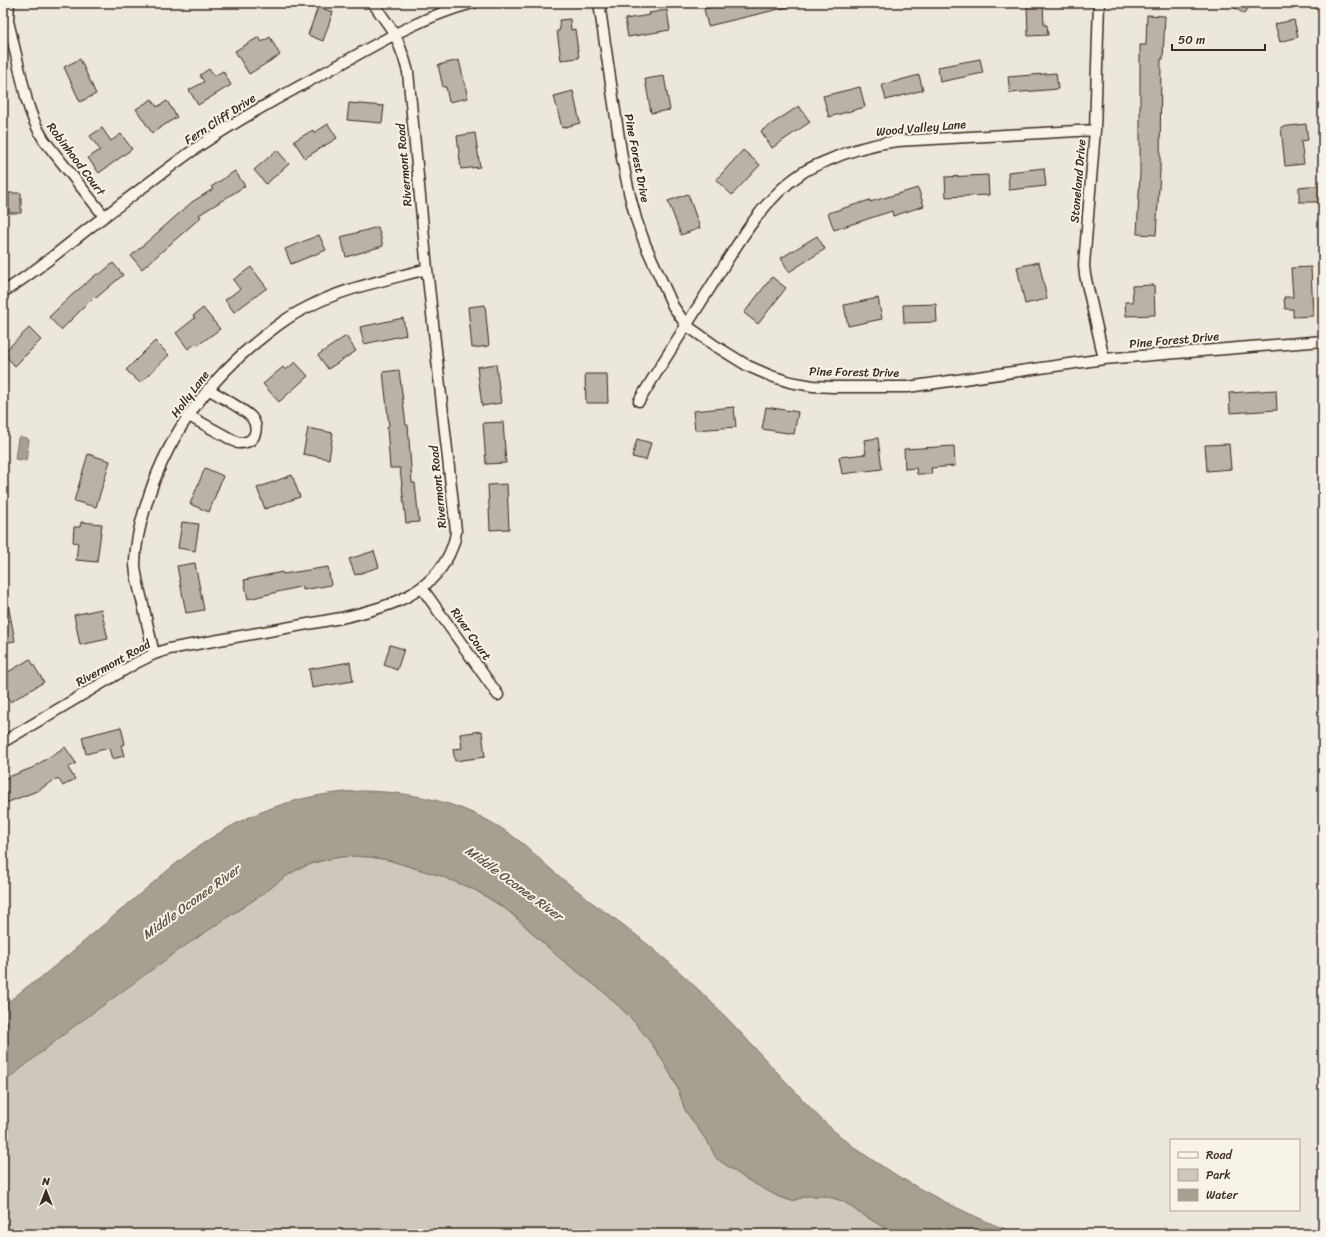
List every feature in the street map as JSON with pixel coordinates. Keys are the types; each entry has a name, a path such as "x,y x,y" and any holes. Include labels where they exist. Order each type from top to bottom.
{"street":[{"name":"Robinhood Court","path":"8,21 9,3"},
{"name":"Rivermont Road","path":"3,742 136,663 154,654 169,649 368,612 389,605 422,588 442,567 449,556 455,542 456,531 426,268 408,72 395,34 374,3"},
{"name":"Fern Cliff Drive","path":"3,292 31,274 104,216 201,145 270,102 395,34 452,8 473,3"},
{"name":"Pine Forest Drive","path":"599,3 622,158 634,212 645,244 673,306 686,325 714,345 748,366 790,382 813,386 908,386 1104,359 1323,341"},
{"name":"Stoneland Drive","path":"1099,3 1096,130 1084,265 1085,276 1104,359"},
{"path":"1318,3 1323,8"},
{"name":"Robinhood Court","path":"3,10 8,21 30,114 36,127 44,140 104,216"},
{"name":"Wood Valley Lane","path":"639,401 746,230 790,182 804,172 857,149 876,144 1096,130"},
{"name":"Holly Lane","path":"154,654 135,565 138,534 153,484 170,446 208,389 225,371 268,333 306,308 345,291 426,268"},
{"path":"189,416 238,443 245,443 254,437 256,425 250,416 208,389"},
{"name":"River Court","path":"422,588 498,695"}],"green space":[{"path":"351,856 388,860 441,876 475,890 507,910 561,959 605,993 644,1033 665,1064 678,1089 685,1110 709,1144 716,1158 746,1179 779,1197 792,1201 807,1196 825,1196 843,1201 858,1212 895,1234 3,1234 3,1083 112,997 197,937 267,891 286,876 318,862"}],"water":[{"path":"18,438 27,438 29,440 26,461 15,459"},
{"name":"Middle Oconee River","path":"363,791 405,794 445,803 464,809 501,828 522,843 592,903 617,920 677,969 729,1020 817,1115 853,1146 897,1176 945,1202 1017,1234 895,1234 858,1212 843,1201 825,1196 807,1196 792,1201 779,1197 746,1179 716,1158 709,1144 685,1110 674,1080 655,1048 632,1019 605,993 561,959 521,921 491,899 475,890 441,876 388,860 370,857 351,856 333,858 315,862 298,869 179,950 72,1028 3,1083 3,1006 39,979 176,863 230,827 272,808 293,801 316,796"}],"building":[{"path":"730,3 787,3 788,7 708,26 704,9"},
{"path":"1027,3 1043,3 1044,25 1047,25 1048,35 1028,36"},
{"path":"1228,3 1252,3 1244,14"},
{"path":"318,7 333,12 323,41 308,35"},
{"path":"667,10 670,30 628,37 625,19 650,15 649,13"},
{"path":"1147,15 1165,16 1163,59 1161,59 1160,172 1156,235 1137,234 1140,172 1140,45 1146,45"},
{"path":"570,19 571,30 575,29 579,58 561,60 557,31 560,30 559,20"},
{"path":"1294,20 1298,37 1280,42 1275,24"},
{"path":"259,37 262,42 270,37 280,55 249,74 235,51"},
{"path":"80,59 96,94 80,102 64,67"},
{"path":"980,59 983,73 940,82 938,67"},
{"path":"459,60 468,98 449,102 446,87 443,87 438,65"},
{"path":"209,69 214,76 223,71 231,85 198,105 189,90 204,82 200,75"},
{"path":"1056,73 1058,89 1010,93 1008,77"},
{"path":"919,75 923,90 886,100 882,85"},
{"path":"664,76 670,110 651,113 645,79"},
{"path":"860,87 865,107 829,117 823,96"},
{"path":"573,91 580,123 562,128 554,96"},
{"path":"152,99 157,107 167,101 177,117 152,133 136,109"},
{"path":"349,103 384,106 382,123 347,120"},
{"path":"799,106 810,122 772,148 761,131"},
{"path":"328,124 337,138 305,158 294,141 313,130 314,133"},
{"path":"1306,124 1308,140 1301,141 1304,164 1285,166 1281,127"},
{"path":"102,128 111,141 121,134 132,149 99,173 88,158 100,150 90,136"},
{"path":"475,133 480,167 461,169 457,136"},
{"path":"277,150 289,164 266,184 254,170"},
{"path":"743,150 760,165 732,195 716,180"},
{"path":"1044,168 1046,186 1009,190 1008,172"},
{"path":"235,171 245,186 199,215 201,217 142,269 131,256 192,202 213,189 211,187"},
{"path":"988,175 989,195 946,197 945,177"},
{"path":"1323,186 1323,202 1299,202 1299,187"},
{"path":"918,188 924,206 893,216 892,211 834,230 828,213 870,200 870,202"},
{"path":"9,193 21,193 21,213 9,213"},
{"path":"688,194 700,228 681,235 668,201"},
{"path":"378,227 383,246 346,257 341,237"},
{"path":"319,235 326,250 291,264 285,249"},
{"path":"817,236 825,249 789,272 781,258"},
{"path":"1039,262 1047,299 1025,304 1017,267"},
{"path":"113,263 123,275 96,298 95,296 61,330 49,317 98,273 99,275"},
{"path":"251,267 267,288 234,312 225,300 240,289 233,280"},
{"path":"1311,267 1313,316 1293,317 1293,309 1285,309 1284,297 1293,297 1291,268"},
{"path":"772,277 786,288 758,324 744,313"},
{"path":"1154,285 1155,315 1126,316 1125,302 1133,302 1132,286"},
{"path":"878,298 882,319 848,326 844,305"},
{"path":"936,304 937,322 904,323 903,305"},
{"path":"485,305 489,346 472,348 468,307"},
{"path":"203,308 220,329 198,345 195,344 188,349 176,333 195,318 193,316"},
{"path":"403,318 406,335 364,344 360,327"},
{"path":"29,328 41,340 15,366 3,353"},
{"path":"346,336 356,351 328,369 318,355"},
{"path":"155,341 169,355 140,383 126,370"},
{"path":"295,362 308,376 279,402 263,384 283,367 286,370"},
{"path":"496,364 501,403 482,406 477,367"},
{"path":"399,370 406,425 408,425 412,483 415,483 419,522 406,523 400,468 390,468 387,427 389,426 383,372"},
{"path":"585,374 607,374 608,403 586,403"},
{"path":"1276,390 1277,410 1230,413 1229,393"},
{"path":"734,407 736,427 695,430 693,411"},
{"path":"766,407 798,412 794,434 762,429"},
{"path":"503,422 506,463 486,464 483,423"},
{"path":"308,428 333,433 329,459 303,454"},
{"path":"878,438 882,469 842,474 839,457 866,454 864,440"},
{"path":"637,439 651,443 646,460 632,457"},
{"path":"1229,444 1231,469 1207,471 1205,445"},
{"path":"954,446 955,466 931,468 932,474 917,474 916,468 905,469 904,449"},
{"path":"88,454 110,461 96,507 74,501"},
{"path":"205,468 223,476 209,512 190,504"},
{"path":"292,475 300,497 265,509 257,488"},
{"path":"507,484 509,529 490,530 488,485"},
{"path":"81,522 102,524 97,562 76,560 78,543 73,542 74,527 80,527"},
{"path":"182,522 199,524 195,551 178,548"},
{"path":"374,551 379,567 355,575 349,559"},
{"path":"195,563 204,610 186,613 177,566"},
{"path":"328,567 331,585 303,590 303,586 248,599 244,580 282,572 283,574"},
{"path":"3,604 8,604 15,641 3,643"},
{"path":"101,609 108,639 80,645 74,615"},
{"path":"390,645 404,649 397,670 384,665"},
{"path":"30,659 44,682 10,702 3,689 3,675"},
{"path":"350,662 353,681 312,688 309,669"},
{"path":"121,727 125,744 121,745 124,756 112,759 109,748 86,754 82,737"},
{"path":"482,731 485,757 455,761 453,749 462,748 460,734"},
{"path":"65,747 76,763 68,768 75,779 63,786 58,778 37,791 3,804 3,779 32,768"}]}
